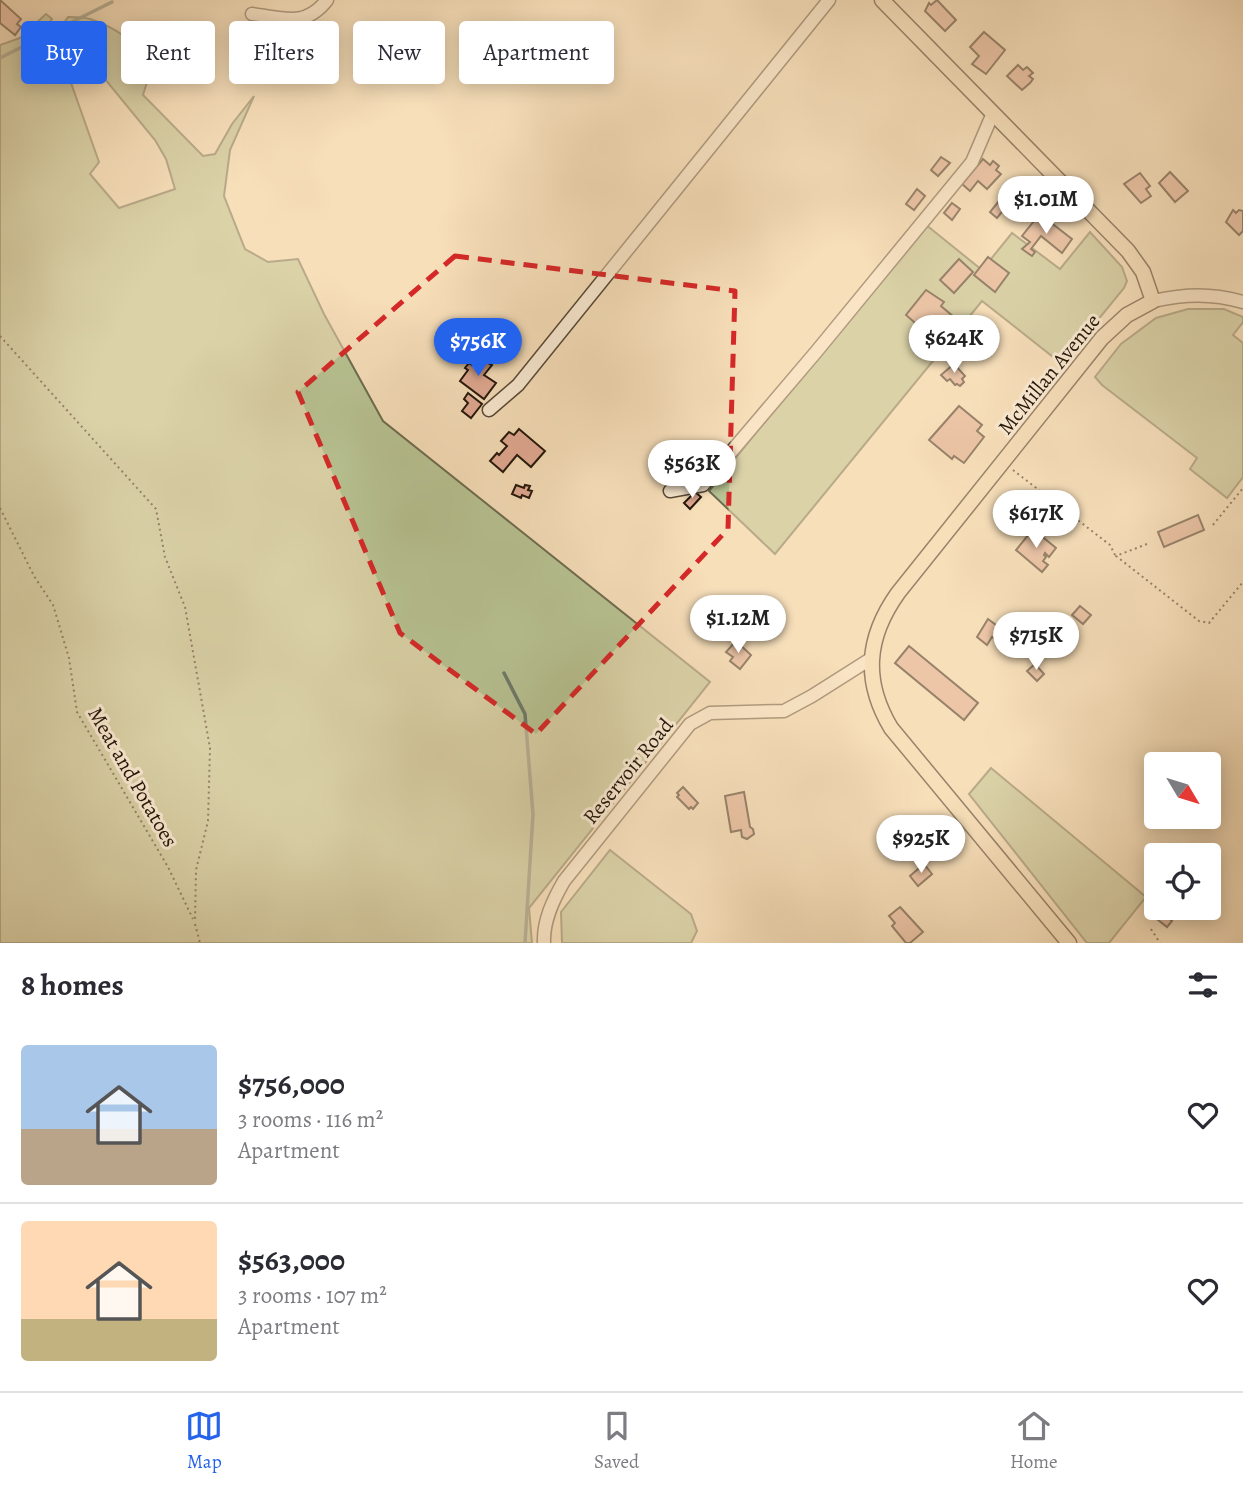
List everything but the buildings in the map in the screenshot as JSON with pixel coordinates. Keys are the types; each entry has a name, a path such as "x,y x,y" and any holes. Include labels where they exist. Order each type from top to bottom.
{"main road":[{"path":"882,0 1128,251 1143,272 1153,301"},
{"name":"McMillan Avenue","path":"1069,943 891,728 873,687 872,658 880,623 890,604 1101,338 1127,315 1153,301"}],"street":[{"path":"252,14 306,19 317,13 327,0"},
{"path":"489,410 518,385 829,0"},
{"path":"670,491 703,485 712,475 972,162 993,113"},
{"path":"1153,301 1185,294 1213,294 1243,302"},
{"name":"Reservoir Road","path":"544,943 552,902 564,881 690,724 710,713 784,711 872,658"}],"path":[{"path":"0,337 156,509 165,557 185,607 210,748 208,821 196,870 195,922"},
{"path":"1004,463 1110,545 1116,556 1199,621 1209,623 1243,582"},
{"path":"1213,525 1243,488"},
{"name":"Meat and Potatoes","path":"0,508 34,576 53,605 69,658 78,712 168,867 195,922 200,943"},
{"path":"1116,556 1147,544"},
{"path":"1151,929 1160,943"}],"highlighted area":[{"path":"455,256 735,291 728,529 536,734 400,633 298,392"}],"green space":[{"path":"46,14 52,19 51,21 38,21"},
{"path":"68,17 96,21 65,21"},
{"path":"107,26 121,35 121,84 146,84 143,95 203,156 215,154 232,124 254,96 230,150 224,196 245,249 268,262 298,259 324,314 383,421 710,682 529,908 532,943 0,943 0,45 20,38 21,84 71,84 99,162 90,174 119,208 175,189 166,159 155,140 107,82"},
{"path":"925,224 982,270 1012,233 1060,269 1090,232 1122,267 1127,281 1062,364 982,301 775,554 709,491"},
{"path":"1188,309 1224,309 1243,317 1243,322 1233,335 1243,343 1243,477 1227,498 1190,469 1197,458 1095,377 1121,344 1156,318"},
{"path":"991,768 1144,895 1144,899 1109,943 1087,943 969,794"},
{"path":"610,850 691,914 697,931 691,943 562,943 561,912"}],"waterway":[{"path":"0,58 112,2"},
{"path":"504,673 525,714 533,814 525,943"}]}
